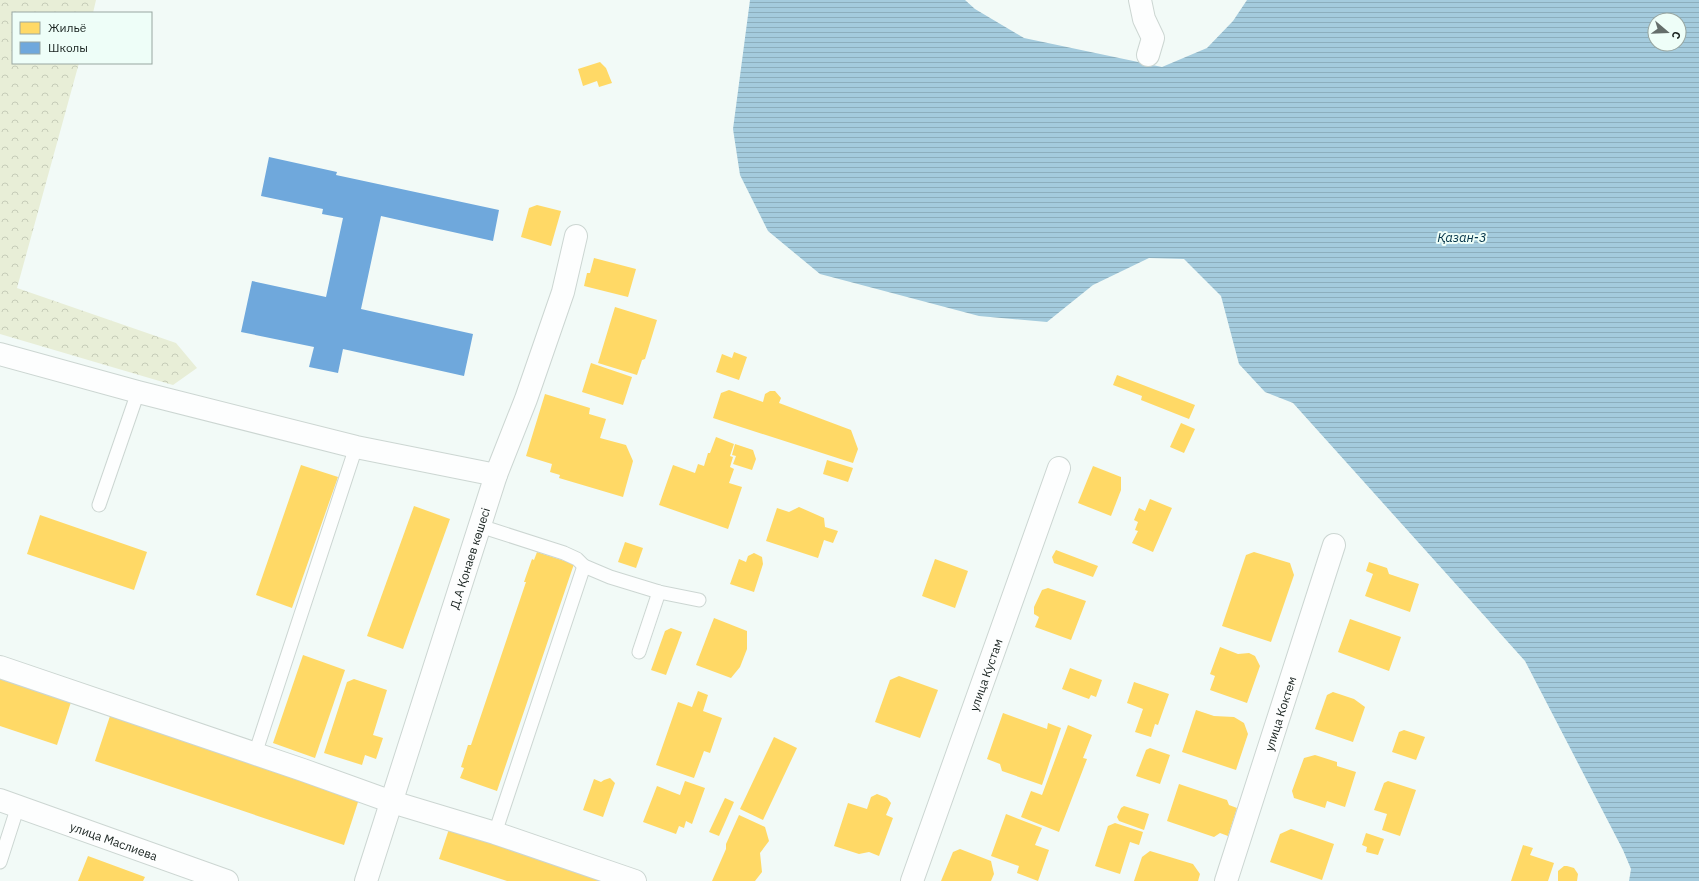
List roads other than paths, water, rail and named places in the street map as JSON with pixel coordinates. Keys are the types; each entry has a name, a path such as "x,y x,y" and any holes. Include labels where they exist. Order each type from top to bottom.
{"street":[{"path":"1140,0 1144,18 1152,38 1148,55"},
{"name":"Д.А Қонаев көшесі","path":"366,881 496,475 526,399 563,292 576,236"},
{"path":"0,354 138,392 356,447 496,475"},
{"name":"улица Кустам","path":"912,881 1059,468"},
{"name":"улица Коктем","path":"1226,881 1334,546"},
{"path":"0,667 392,802 495,834 636,881"},
{"name":"улица Маслиева","path":"9,803 221,880"}],"lane":[{"path":"100,505 138,392"},
{"path":"255,754 356,447"},
{"path":"480,526 564,553 577,559 584,566 610,578 659,592 699,600"},
{"path":"495,834 584,566"},
{"path":"639,652 659,592"},
{"path":"0,862 9,803"}],"water":[{"name":"Қазан-3","path":"750,0 965,0 975,9 1024,38 1162,67 1207,48 1233,21 1247,0 1699,0 1699,881 1629,881 1631,869 1623,850 1525,661 1293,403 1265,392 1239,364 1221,296 1184,259 1149,258 1093,285 1047,322 979,316 820,274 768,231 740,175 733,129"}]}
